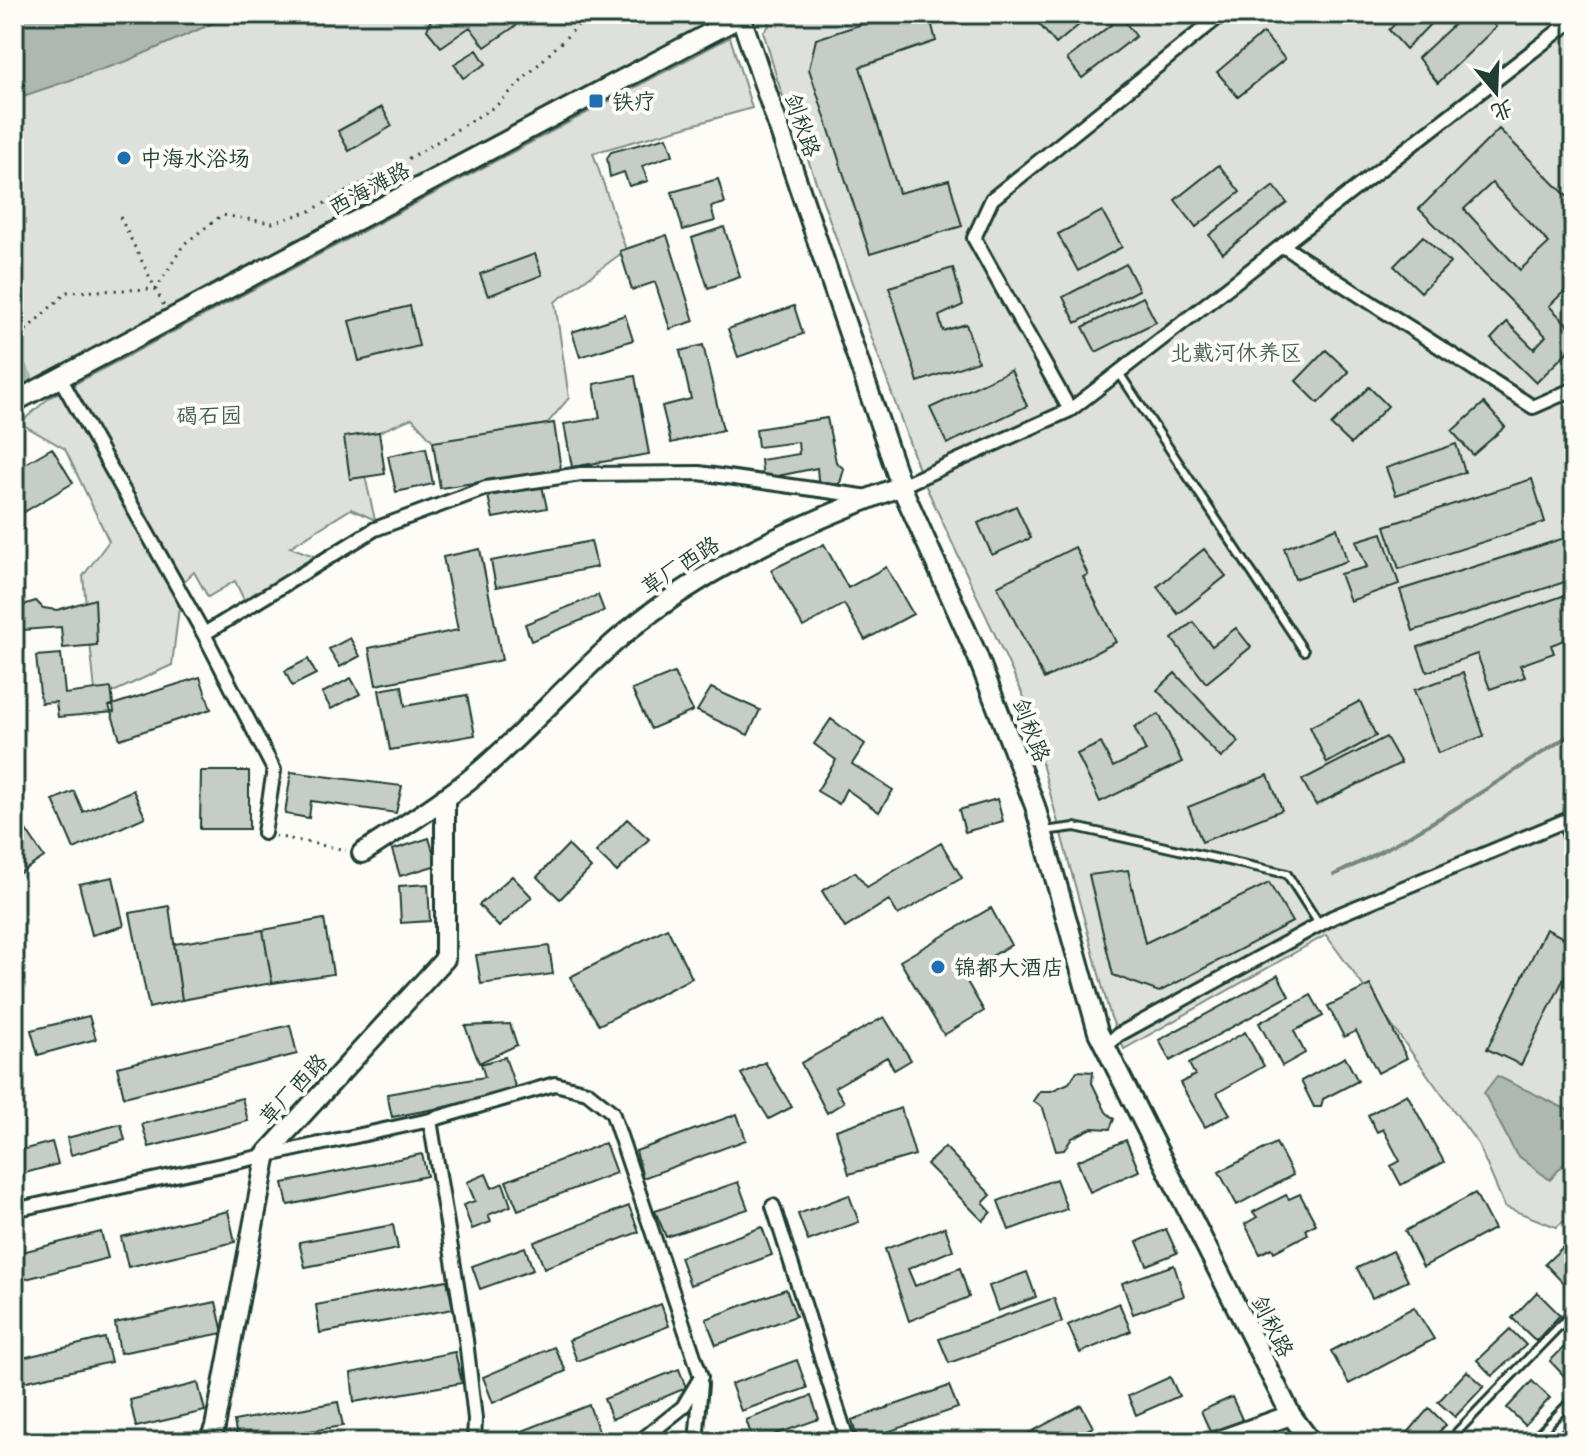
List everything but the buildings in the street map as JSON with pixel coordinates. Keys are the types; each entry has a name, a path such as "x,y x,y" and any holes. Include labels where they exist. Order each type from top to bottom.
{"main road":[{"name":"西海滩路","path":"14,402 743,16"},
{"name":"剑秋路","path":"743,16 901,486 977,655 1042,831 1105,1047 1291,1415 1311,1442"},
{"name":"草厂西路","path":"362,853 445,797 498,756 649,614 721,565 789,529 901,486"},
{"name":"草厂西路","path":"209,1442 215,1427 267,1153 445,959 445,797"},
{"path":"1214,1442 1291,1415"}],"street":[{"path":"1070,410 974,238 992,199 1222,14"},
{"path":"901,486 1070,410 1572,22 1553,14"},
{"path":"1283,246 1533,407 1574,389"},
{"path":"59,376 204,634 274,770 264,833"},
{"path":"204,634 375,529 486,488 581,474 699,473 872,497"},
{"path":"1105,1047 1118,1035 1319,924 1570,819 1574,853"},
{"path":"14,1210 430,1120 555,1084 587,1092 612,1112 701,1377 696,1442"},
{"path":"430,1120 466,1340 475,1419 474,1442"},
{"path":"773,1206 848,1442"},
{"path":"639,1442 683,1407 701,1377"}],"lane":[{"path":"1119,373 1304,651"},
{"path":"1042,831 1075,827 1287,874 1319,924"},
{"path":"1457,1442 1457,1432 1571,1314 1574,1317"},
{"path":"1531,1442 1574,1398"}],"path":[{"path":"156,289 184,244 222,215 272,223 310,211 497,105 590,14"},
{"path":"120,217 166,309"},
{"path":"15,340 67,292 156,289"},
{"path":"264,833 362,853"}],"green space":[{"path":"180,14 731,14 14,397 14,76"},
{"name":"北戴河休养区","path":"1574,14 1574,1214 1556,1227 1505,1207 1478,1144 1326,935 1124,1049 1110,1015 1024,697 922,478 779,85 763,32 769,26 767,16"},
{"name":"碣石园","path":"730,37 752,108 593,153 626,250 555,302 569,398 540,432 440,449 412,418 357,441 375,520 351,509 290,547 330,562 244,600 235,581 208,597 194,572 182,583 172,665 96,700 83,576 109,541 65,449 20,423 50,397"}],"shaded area":[{"path":"14,14 234,14 127,61 14,99"},
{"path":"1497,1076 1574,1113 1574,1152 1550,1180 1516,1154 1484,1093"}],"waterway":[{"path":"14,360 25,378"},
{"path":"1334,875 1427,826 1574,732"}],"place":[{"name":"铁疗","path":"596,101"},
{"name":"中海水浴场","path":"124,158"},
{"name":"锦都大酒店","path":"938,967"}]}
